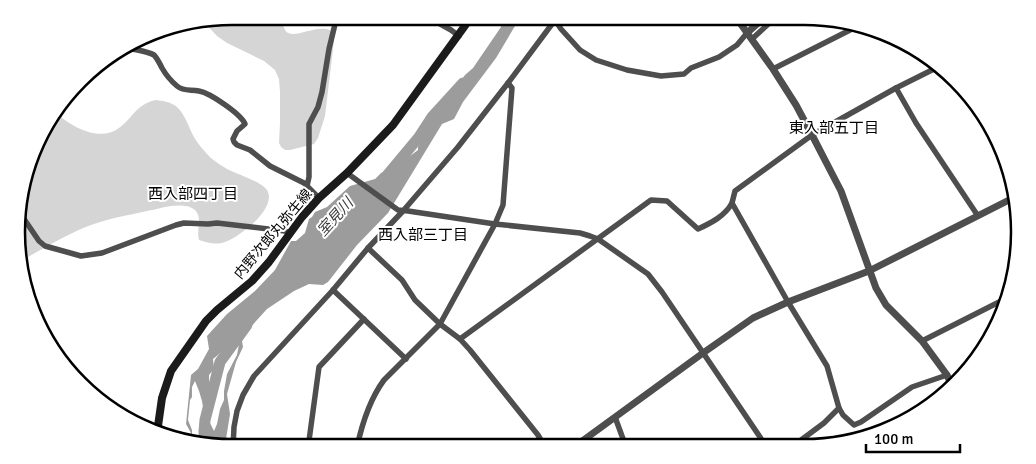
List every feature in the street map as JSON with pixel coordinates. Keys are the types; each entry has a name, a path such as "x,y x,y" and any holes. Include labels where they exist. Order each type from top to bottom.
{"main road":[{"name":"内野次郎丸弥生線","path":"158,425 162,398 172,372 206,321 252,281 270,262 289,233 319,198 349,174 393,125 466,25"}],"street":[{"path":"307,186 309,177 310,124 318,107 322,92 335,25"},
{"path":"443,25 458,36"},
{"path":"233,439 237,411 254,376 333,290 458,147 552,25"},
{"path":"560,25 580,50 596,60 627,70 661,76 684,74 691,68 719,58 737,45 756,25"},
{"path":"742,25 773,69 812,134 841,191 876,288 886,305 922,341 949,379"},
{"path":"752,39 767,25"},
{"path":"773,69 850,30"},
{"path":"134,50 152,54 156,57 166,74 177,87 209,95 237,114 245,124 237,132 233,139 234,142 250,150 270,166 295,178 307,186 319,198"},
{"path":"460,339 651,200 667,201 698,229 714,222 730,207 735,191 812,134 932,70"},
{"path":"359,439 378,387 440,324 495,224 503,205 512,88 508,83"},
{"path":"896,88 916,123 978,216"},
{"path":"349,174 401,210 495,224 580,233 598,239 648,274 761,439"},
{"path":"585,439 753,318 788,302 870,271 1008,200"},
{"path":"732,203 827,366 839,408 854,426 912,387 947,375"},
{"path":"25,221 35,236 45,246 81,256 102,253 184,223 218,223 289,233"},
{"path":"368,248 402,280 415,300 470,350 540,439"},
{"path":"333,290 406,359"},
{"path":"922,341 999,302"},
{"path":"309,439 319,367 364,319"},
{"path":"806,439 839,408"},
{"path":"615,417 623,439"}],"shaded area":[{"path":"284,25 287,32 292,34 322,29 330,30 334,36 325,116 318,138 314,144 290,150 285,150 281,147 279,143 279,79 275,70 264,61 217,36 208,27"},
{"path":"156,100 167,102 177,107 185,117 196,140 211,158 227,169 255,181 267,190 269,197 267,205 256,221 232,239 222,243 209,243 199,240 199,217 195,210 186,206 166,207 94,224 27,258 25,218 32,178 46,140 60,116 85,131 103,134 119,128 139,108"}],"water":[{"path":"501,25 516,25 496,58 463,102 454,119 442,124 388,213 357,245 328,282 323,285 309,284 294,291 267,309 248,330 242,341 243,347 236,362 227,394 230,414 226,439 208,437 202,401 195,381 192,387 188,420 192,430 191,435 186,424 191,375 198,369 209,349 207,336 227,314 255,291 275,270 291,241 296,241 305,233 309,219 315,212 327,207 350,186 375,179 381,173 401,164 418,150 430,123 443,111 454,96 453,92 465,75 473,68","holes":["236,336 240,339 237,355 227,374 224,400 214,431 208,419 209,375 214,369 213,359"]}],"waterway":[{"name":"室見川","path":"384,179 419,137 432,117 463,83"},
{"name":"室見川","path":"204,437 205,420 220,362 247,325"}],"district":[{"name":"東入部五丁目","path":"834,128"},
{"name":"西入部四丁目","path":"193,194"},
{"name":"西入部三丁目","path":"423,235"}]}
